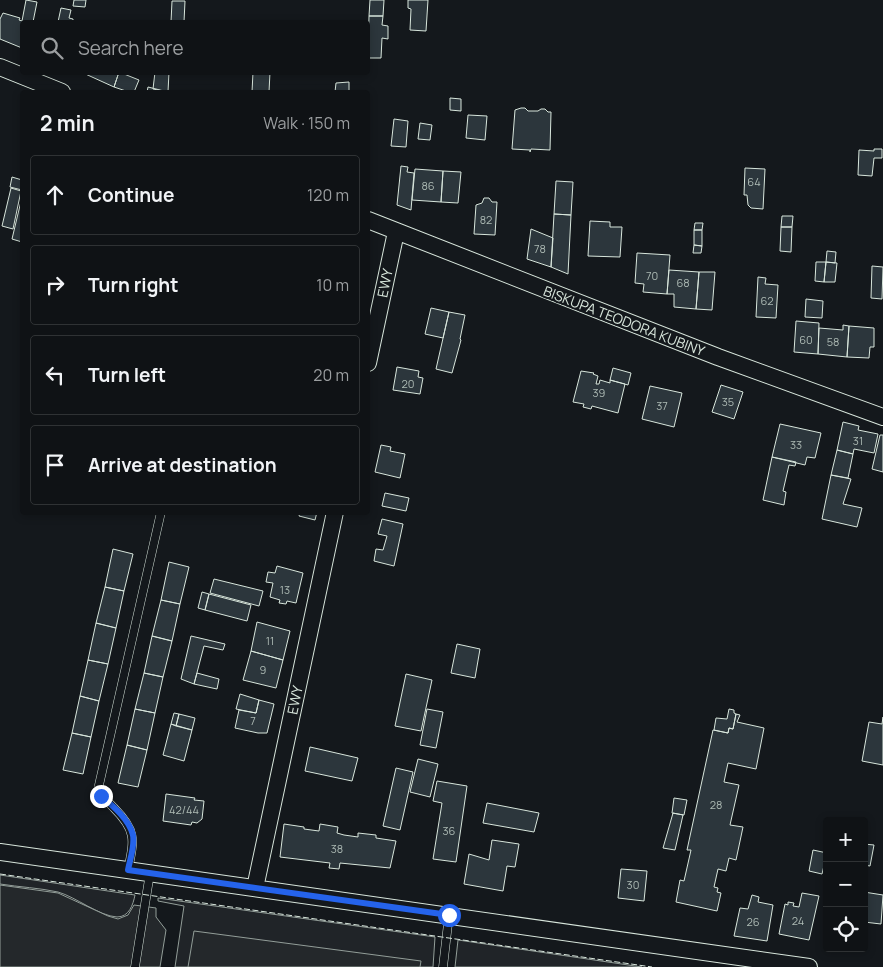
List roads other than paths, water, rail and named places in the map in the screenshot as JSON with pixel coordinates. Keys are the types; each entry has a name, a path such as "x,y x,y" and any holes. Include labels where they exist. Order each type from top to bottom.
{"street":[{"path":"0,66 20,74"},
{"path":"21,75 57,90"},
{"name":"BISKUPA TEODORA KUBINY","path":"370,221 718,357 883,417"},
{"name":"EWY","path":"370,353 396,232"},
{"name":"EWY","path":"255,888 334,515"},
{"path":"0,852 809,967"}],"lane":[{"path":"128,870 133,843 132,835 127,822 101,796 99,785 159,515"},
{"path":"135,967 150,873"},
{"path":"443,967 449,915"}]}
